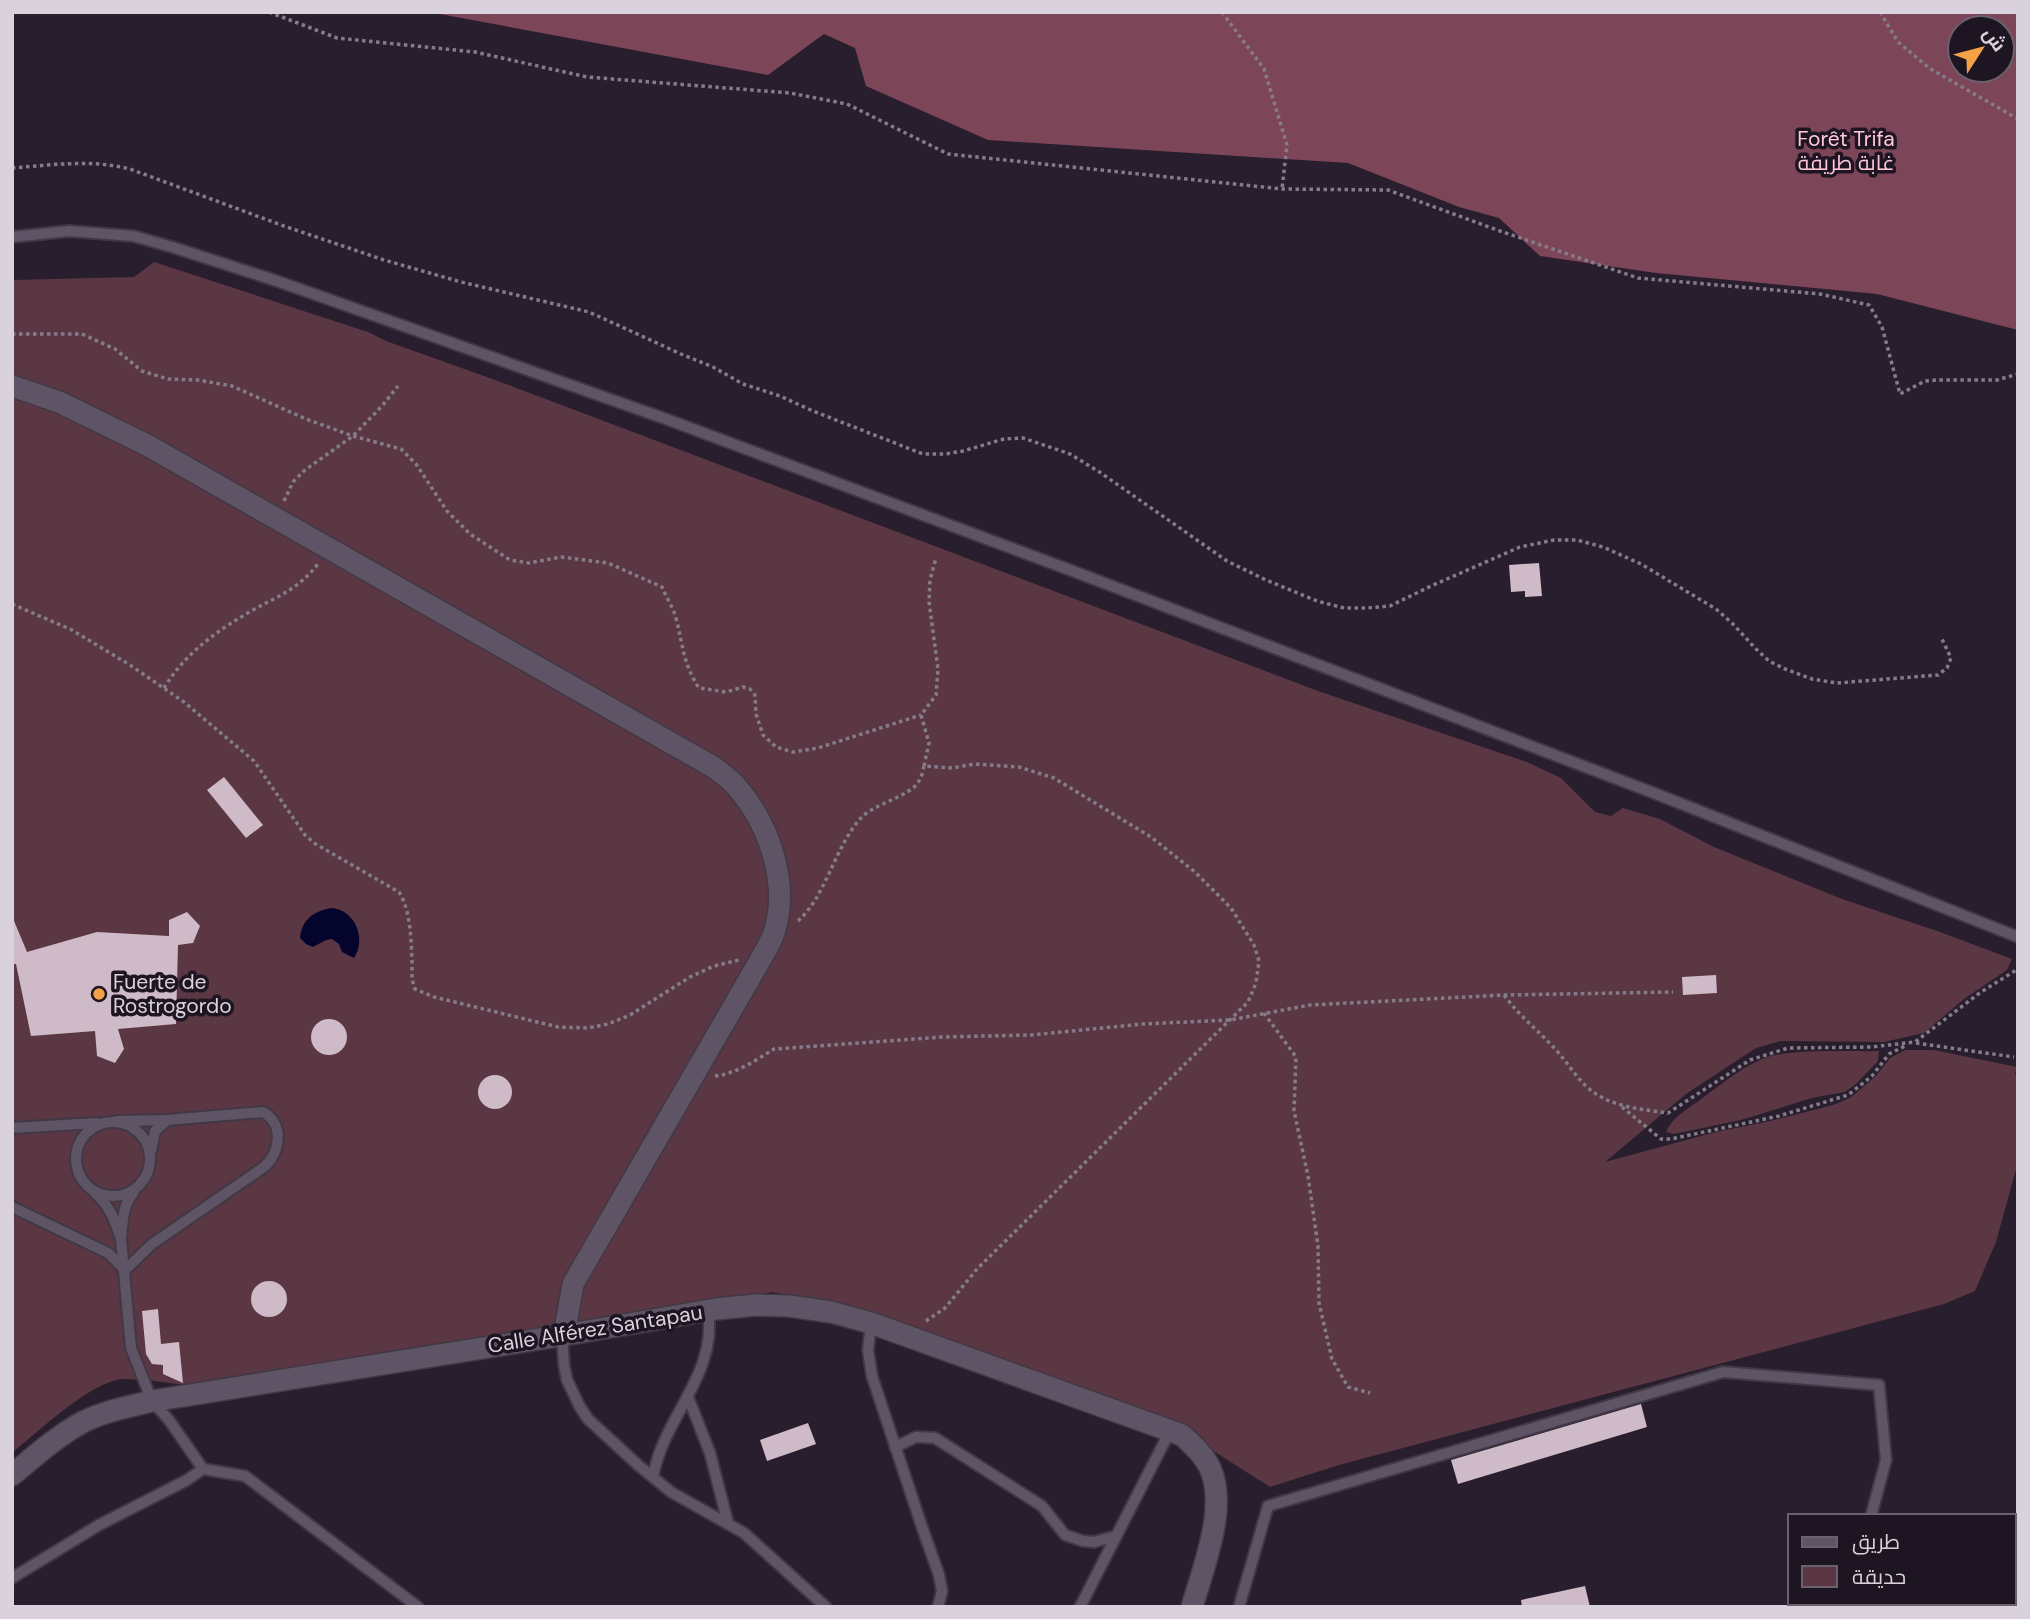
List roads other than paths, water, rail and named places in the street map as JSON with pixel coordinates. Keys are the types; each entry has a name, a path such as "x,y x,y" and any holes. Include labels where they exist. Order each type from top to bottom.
{"street":[{"path":"12,386 92,416 147,444 715,768 734,784 751,806 776,864 780,897 774,935 573,1284 563,1335"},
{"name":"Calle Alférez Santapau","path":"12,1475 85,1421 110,1411 152,1401 756,1305 831,1312 1176,1433"},
{"path":"1176,1433 1199,1450 1210,1468 1217,1495 1213,1524 1192,1607"}],"lane":[{"path":"12,237 69,231 133,236 277,281 666,419 1057,565 2018,937"},
{"path":"12,1128 263,1112 270,1116 277,1131 277,1148 271,1161 152,1244 125,1270"},
{"path":"121,1239 123,1214 128,1198 148,1173 155,1131 167,1120"},
{"path":"116,1121 129,1124 142,1135 150,1154"},
{"path":"100,1123 81,1138 77,1144 74,1162 81,1180 104,1201 113,1215 121,1239 131,1348 152,1401 169,1420 203,1469"},
{"path":"93,1192 111,1197 128,1194 139,1185"},
{"path":"12,1207 108,1253 125,1270"},
{"path":"653,1477 660,1450 709,1349 708,1311"},
{"path":"870,1324 867,1350 869,1363 939,1575 942,1591 938,1607"},
{"path":"563,1335 562,1350 567,1380 588,1419 671,1492 744,1533 826,1607"},
{"path":"1239,1607 1268,1506 1723,1372 1879,1385 1886,1460 1872,1514"},
{"path":"688,1397 710,1453 727,1523"},
{"path":"1080,1607 1116,1536 1176,1433"},
{"path":"895,1447 916,1437 935,1438 1042,1506 1065,1535 1094,1542 1116,1536"},
{"path":"12,1578 99,1525 203,1469 246,1476 418,1607"}],"water":[{"path":"332,908 347,914 356,927 359,942 354,958 342,952 339,944 332,939 313,947 300,938 303,926 310,917"}],"place":[{"name":"Fuerte de Rostrogordo","path":"99,994"}],"park label":[{"name":"Forêt Trifa غابة طريفة","path":"1846,151"}]}
